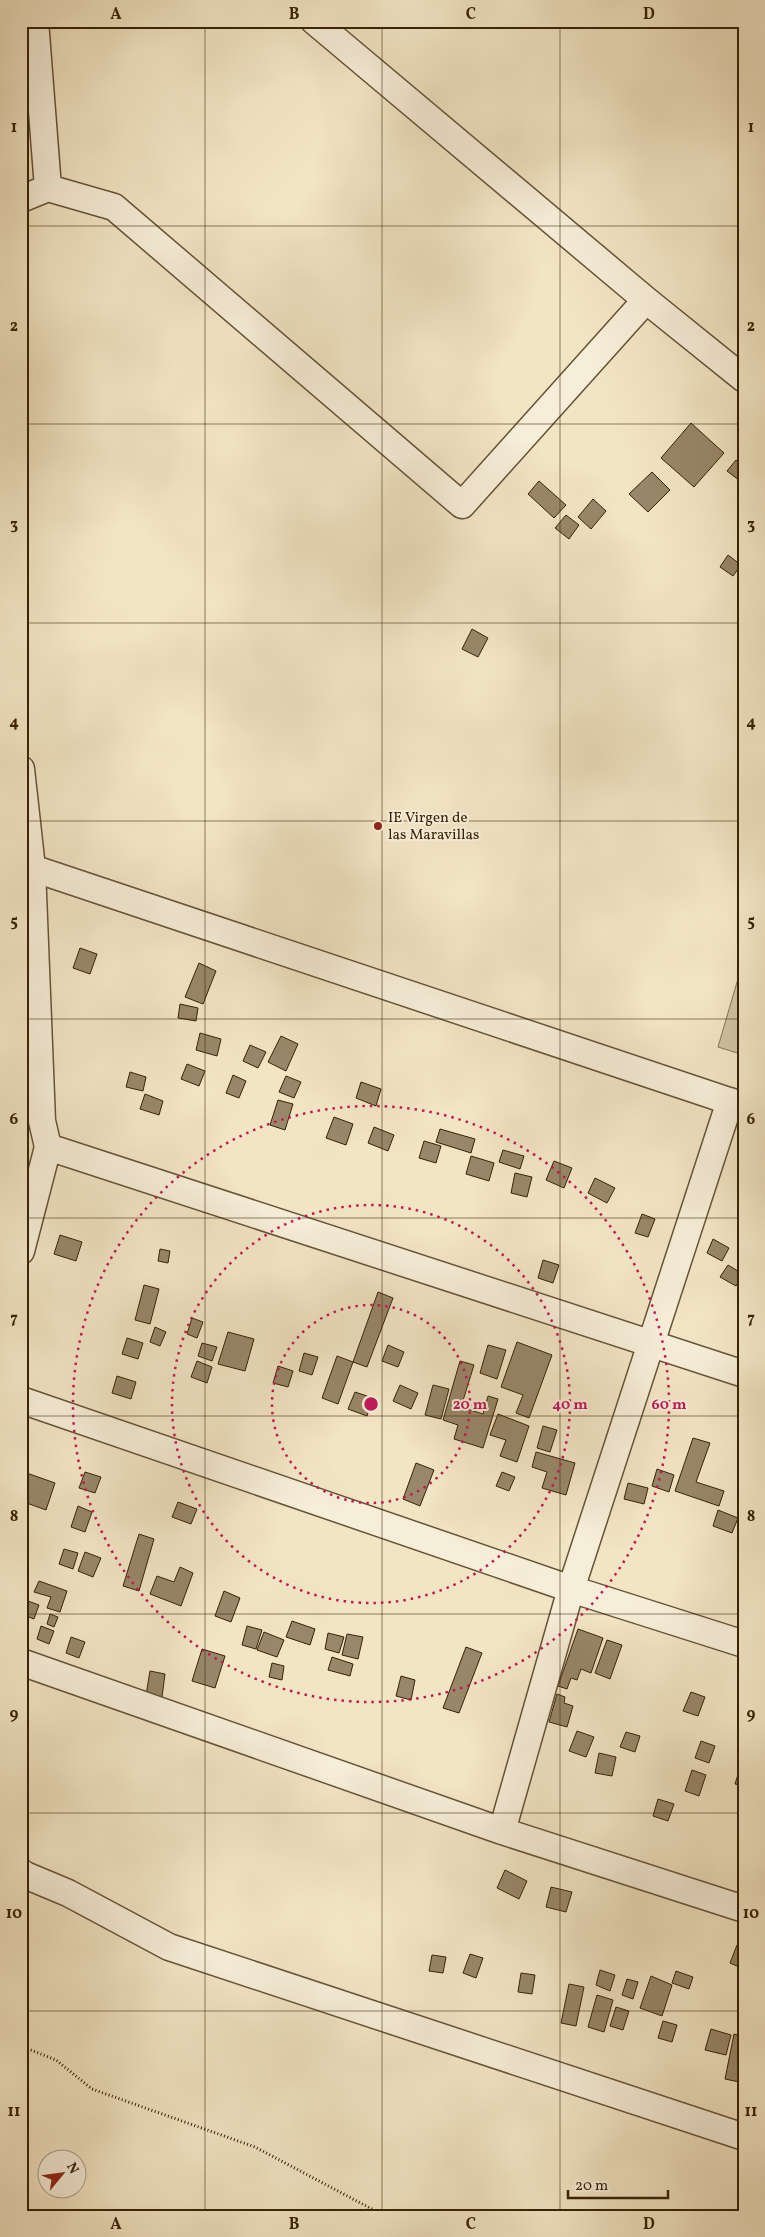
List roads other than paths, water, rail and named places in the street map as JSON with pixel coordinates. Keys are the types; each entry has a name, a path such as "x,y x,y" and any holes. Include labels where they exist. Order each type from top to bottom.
{"street":[{"path":"35,21 48,188"},
{"path":"314,21 646,300 744,379"},
{"path":"21,199 48,188 114,207 462,505 646,300"},
{"path":"21,769 26,868 32,1121 48,1147 744,1374"},
{"path":"26,868 737,1104 651,1344 571,1589 502,1831"},
{"path":"21,1251 48,1147"},
{"path":"21,1400 571,1589 744,1644"},
{"path":"21,1662 502,1831 744,1910"},
{"path":"22,1874 68,1893 169,1947 744,2137"}],"place":[{"name":"IE Virgen de las Maravillas","path":"378,826"}]}
